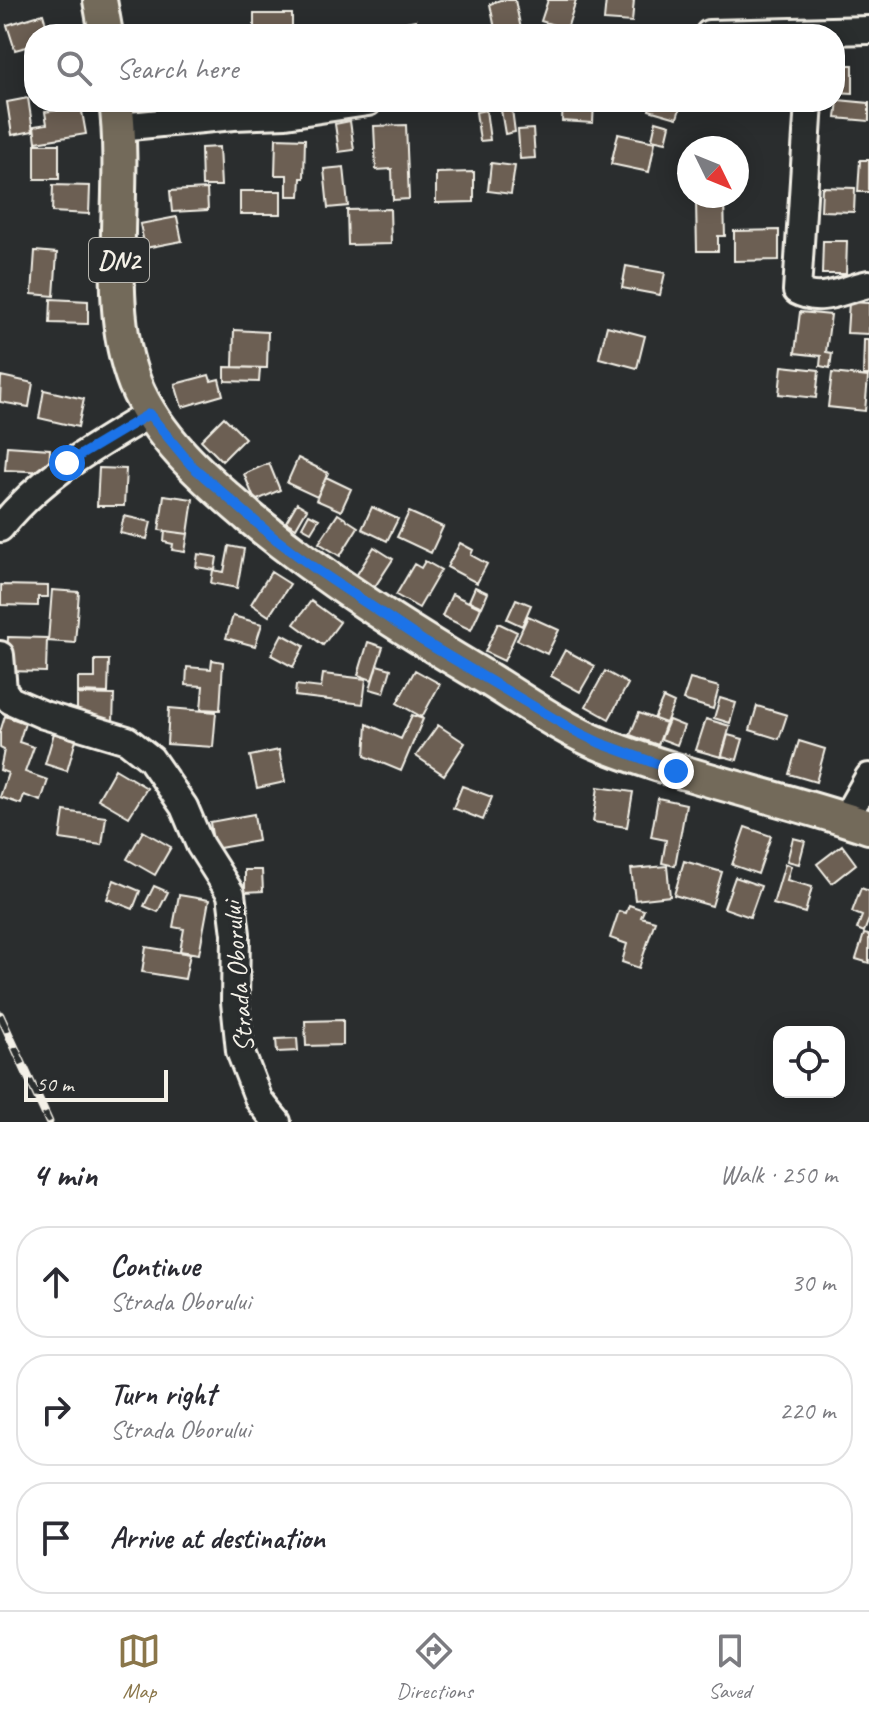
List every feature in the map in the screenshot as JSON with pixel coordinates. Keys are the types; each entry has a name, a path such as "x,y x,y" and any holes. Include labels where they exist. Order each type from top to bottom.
{"main road":[{"path":"100,0 104,24"},
{"name":"DN2","path":"117,114 121,162 119,304 134,381 149,414 191,465 273,537 317,570 423,641 573,730 676,771 857,823"}],"street":[{"path":"845,31 869,30"},
{"path":"117,114 234,116 300,112"},
{"path":"808,112 797,291 809,297 827,296 869,284"},
{"path":"0,528 21,503 67,463 149,414"},
{"name":"Strada Oborului","path":"0,655 3,690 10,700 44,715 127,740 151,759 184,807 200,845 231,894 236,934 235,1002 240,1051 259,1100 277,1122"},
{"path":"857,823 869,777"}],"building":[{"path":"515,0 520,24 494,24 490,4"},
{"path":"548,0 576,0 569,24 541,21"},
{"path":"606,0 634,0 632,22 604,20"},
{"path":"43,14 46,24 24,24 24,48 15,50 7,25"},
{"path":"254,14 292,14 292,24 254,24"},
{"path":"416,20 416,24 395,24"},
{"path":"845,65 853,65 853,93 845,93"},
{"path":"24,99 24,112 30,112 33,131 12,135 7,102"},
{"path":"845,101 869,103 869,121 836,118 837,112 845,112"},
{"path":"45,112 82,112 86,134 36,142 34,126 47,124"},
{"path":"476,112 486,112 490,140 480,141"},
{"path":"501,112 512,112 515,132 505,134"},
{"path":"562,112 594,112 593,123 562,121"},
{"path":"656,112 679,112 677,118"},
{"path":"350,121 354,150 339,152 335,124"},
{"path":"656,121 670,125 666,142 652,139"},
{"path":"406,125 409,199 393,200 392,169 376,170 374,126"},
{"path":"533,129 535,158 520,159 518,130"},
{"path":"618,134 655,142 649,172 611,164"},
{"path":"276,138 305,139 304,178 301,178 300,196 287,196 287,175 275,175"},
{"path":"35,144 59,144 59,179 35,179"},
{"path":"219,147 221,186 202,186 201,148"},
{"path":"860,160 869,160 869,192 858,192"},
{"path":"491,163 515,166 511,194 488,191"},
{"path":"344,167 348,206 328,208 324,169"},
{"path":"474,172 474,202 436,203 436,173"},
{"path":"53,185 90,186 89,214 52,212"},
{"path":"822,187 855,188 854,212 821,211"},
{"path":"207,189 208,210 172,212 170,191"},
{"path":"240,191 281,191 281,214 240,214"},
{"path":"696,208 724,208 725,236 718,236 718,251 697,251"},
{"path":"390,209 391,244 348,245 347,210"},
{"path":"177,217 182,241 145,248 140,224"},
{"path":"779,230 779,260 734,261 734,231"},
{"path":"823,241 847,241 846,274 822,274"},
{"path":"35,251 57,253 54,296 32,294"},
{"path":"626,266 665,273 660,295 622,288"},
{"path":"51,299 88,301 88,324 50,323"},
{"path":"849,302 869,303 869,334 847,333"},
{"path":"800,312 831,315 826,352 832,353 830,368 820,366 821,356 795,353"},
{"path":"607,326 645,336 637,368 599,358"},
{"path":"234,330 268,332 267,368 233,367"},
{"path":"864,340 869,340 869,375 863,375"},
{"path":"782,366 819,370 816,398 779,394"},
{"path":"225,367 260,368 259,382 225,381"},
{"path":"832,373 868,377 865,411 828,407"},
{"path":"209,375 211,381 219,379 223,395 182,407 175,384"},
{"path":"1,376 33,383 29,407 0,402"},
{"path":"44,390 84,399 78,427 39,418"},
{"path":"224,417 245,438 222,461 201,440"},
{"path":"7,446 50,449 49,472 5,470"},
{"path":"298,458 328,473 317,497 287,483"},
{"path":"269,463 280,490 255,501 244,474"},
{"path":"99,468 126,469 124,506 97,506"},
{"path":"326,477 351,489 341,511 316,500"},
{"path":"164,495 193,499 188,534 159,530"},
{"path":"297,503 307,509 296,528 286,522"},
{"path":"372,507 398,519 387,541 362,529"},
{"path":"409,512 443,527 431,553 397,537"},
{"path":"309,514 319,519 311,532 302,527"},
{"path":"338,514 358,527 340,556 319,543"},
{"path":"124,516 151,522 147,539 120,533"},
{"path":"165,531 188,534 185,552 172,550 173,544 164,542"},
{"path":"460,543 473,550 471,555 487,564 477,583 447,567"},
{"path":"229,546 244,549 237,588 211,583 213,570 224,572"},
{"path":"374,547 393,559 374,588 356,576"},
{"path":"198,554 217,557 215,570 196,567"},
{"path":"425,561 441,570 419,608 396,595 414,564 421,568"},
{"path":"271,572 290,584 269,616 251,604"},
{"path":"1,585 48,586 48,597 38,597 38,606 1,605"},
{"path":"475,587 488,593 482,607 469,601"},
{"path":"52,590 79,592 75,643 48,641"},
{"path":"452,594 481,608 471,630 442,616"},
{"path":"516,599 531,605 522,626 507,619"},
{"path":"311,601 340,622 323,645 294,624"},
{"path":"233,616 262,624 255,646 226,638"},
{"path":"528,616 559,630 547,654 517,640"},
{"path":"498,623 517,632 504,661 485,652"},
{"path":"282,634 304,646 293,667 271,655"},
{"path":"8,637 47,638 46,672 7,671"},
{"path":"368,642 383,647 372,680 358,675"},
{"path":"565,650 595,666 580,692 551,676"},
{"path":"95,660 109,660 108,693 78,692 78,678 95,678"},
{"path":"212,660 223,662 220,710 201,709 203,686 186,685 187,667 211,669"},
{"path":"377,665 391,669 384,693 370,689"},
{"path":"415,670 440,684 422,717 397,703"},
{"path":"605,671 628,684 609,719 586,706"},
{"path":"323,674 366,679 363,704 295,696 296,685 321,688"},
{"path":"690,679 719,687 713,709 683,700"},
{"path":"77,694 114,695 113,722 77,721"},
{"path":"663,698 674,703 666,723 654,719"},
{"path":"720,698 736,703 730,723 714,718"},
{"path":"757,706 787,715 779,739 750,730"},
{"path":"169,708 216,712 213,747 167,744"},
{"path":"639,713 666,723 658,745 630,735"},
{"path":"412,715 423,719 401,771 365,756 367,724 401,739"},
{"path":"5,716 25,723 19,742 34,747 25,772 48,780 41,801 24,795 21,804 0,797 8,773 0,770 4,750 0,748 0,732"},
{"path":"706,719 730,726 721,757 696,750"},
{"path":"669,720 684,726 677,745 661,739"},
{"path":"438,725 465,743 444,775 416,756"},
{"path":"54,733 76,740 67,771 45,764"},
{"path":"728,735 743,739 737,760 722,756"},
{"path":"799,741 825,749 816,782 789,774"},
{"path":"279,750 285,782 257,788 250,756"},
{"path":"115,769 147,788 129,817 98,799"},
{"path":"462,786 492,797 483,820 453,808"},
{"path":"598,787 633,792 627,827 593,822"},
{"path":"658,798 686,804 675,866 662,863 666,840 651,837"},
{"path":"64,811 106,817 102,845 60,839"},
{"path":"254,814 258,841 214,849 210,822"},
{"path":"745,827 771,836 758,874 732,865"},
{"path":"143,831 171,847 155,875 127,859"},
{"path":"793,838 805,841 799,864 787,861"},
{"path":"842,845 856,864 832,883 817,864"},
{"path":"684,861 722,872 712,906 674,895"},
{"path":"785,864 791,866 787,880 812,887 805,913 773,904"},
{"path":"667,866 670,896 635,900 631,869"},
{"path":"245,870 262,870 263,891 245,892"},
{"path":"735,877 761,886 750,917 724,908"},
{"path":"114,880 140,891 133,909 107,899"},
{"path":"154,886 168,892 158,912 144,906"},
{"path":"861,888 869,891 869,919 864,932 857,929 862,916 852,912"},
{"path":"179,895 209,900 199,954 180,951 184,929 173,927"},
{"path":"629,905 644,910 641,917 655,921 639,968 622,962 627,944 610,938 619,911 626,913"},
{"path":"864,934 869,935 869,963 856,959"},
{"path":"146,947 190,954 185,979 142,972"},
{"path":"343,1020 343,1045 306,1046 305,1021"},
{"path":"297,1038 298,1051 277,1052 276,1039"}],"railway":[{"path":"0,1015 49,1122"}],"route":[{"path":"67,463 149,414 191,465 222,494 317,570 423,641 573,730 676,771"}]}
